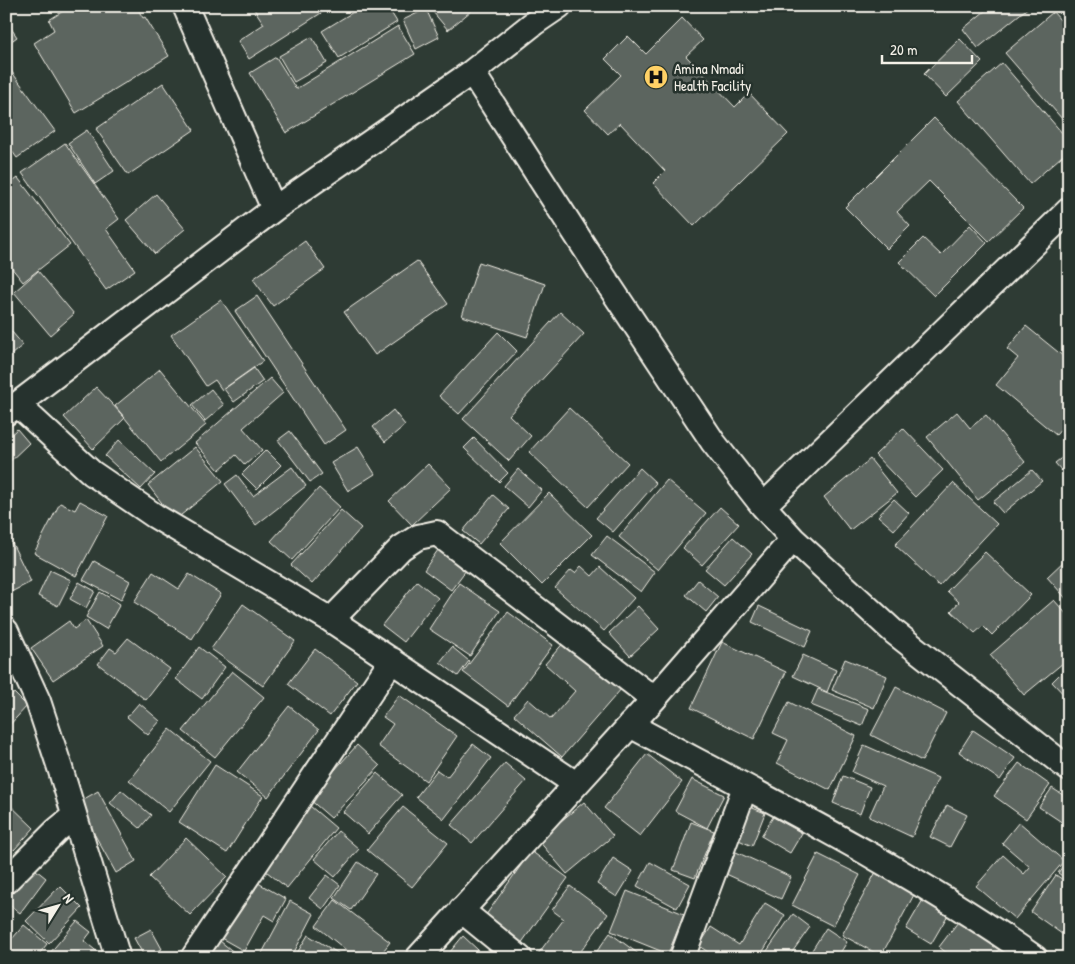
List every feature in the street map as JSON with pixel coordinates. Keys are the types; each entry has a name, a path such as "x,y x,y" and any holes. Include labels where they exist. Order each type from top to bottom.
{"street":[{"path":"185,6 274,209"},
{"path":"559,6 534,23 472,72 274,209 12,409 92,473 155,516 331,620 576,784"},
{"path":"472,72 570,226 703,426 763,506 793,539 894,632 1069,769"},
{"path":"763,506 1069,210"},
{"path":"331,620 401,548 418,537 437,533 654,699"},
{"path":"418,958 654,699 793,539"},
{"path":"6,631 38,701 118,958"},
{"path":"193,958 392,660"},
{"path":"630,725 892,867 1004,936 1035,958"},
{"path":"682,958 745,787"},
{"path":"6,881 57,830 74,816"},
{"path":"461,910 520,958"}],"building":[{"path":"71,6 136,6 169,56 76,113 34,43 54,30 49,20"},
{"path":"252,6 328,6 329,8 249,59 238,41 264,24"},
{"path":"363,6 387,6 397,22 339,58 322,31"},
{"path":"428,6 477,6 448,30"},
{"path":"991,6 1030,6 978,48 963,29"},
{"path":"1052,6 1067,6 1059,14"},
{"path":"426,9 439,37 416,49 403,20"},
{"path":"1053,12 1069,30 1069,127 1005,53"},
{"path":"682,18 703,40 686,56 735,107 749,93 788,134 694,226 653,183 665,171 620,123 608,134 585,110 621,75 605,59 628,36 646,54"},
{"path":"6,21 17,37 6,45"},
{"path":"398,26 415,54 286,133 250,73 276,57 296,89"},
{"path":"312,37 327,63 294,82 279,56"},
{"path":"960,39 982,62 946,97 924,74"},
{"path":"1002,63 1069,141 1069,150 1030,184 958,101"},
{"path":"6,64 55,131 17,158 6,143"},
{"path":"163,83 194,130 128,175 96,129"},
{"path":"934,118 1023,208 989,241 929,181 897,212 910,226 887,249 845,207"},
{"path":"87,130 114,171 95,184 68,143"},
{"path":"65,143 119,219 106,229 135,270 106,290 22,173"},
{"path":"18,178 70,245 23,282 6,261 6,187"},
{"path":"156,194 185,229 155,254 126,220"},
{"path":"970,225 987,243 934,296 899,262 923,238 941,255"},
{"path":"305,241 325,269 273,306 253,279"},
{"path":"417,261 448,304 375,355 344,312"},
{"path":"479,262 545,284 527,337 462,316"},
{"path":"38,271 74,314 50,335 14,292"},
{"path":"257,296 346,430 324,445 235,311"},
{"path":"221,300 263,361 222,390 215,380 206,386 171,335"},
{"path":"560,312 584,334 509,415 531,436 509,461 463,419"},
{"path":"6,325 23,345 6,359"},
{"path":"1026,326 1069,361 1069,420 1056,435 996,385 1018,358 1007,349"},
{"path":"498,332 517,351 459,414 439,396"},
{"path":"254,368 263,381 234,402 224,389"},
{"path":"160,369 206,425 161,462 115,406"},
{"path":"270,378 283,393 243,428 262,450 245,465 236,455 219,470 195,443"},
{"path":"96,387 125,418 93,449 64,417"},
{"path":"211,389 224,405 205,421 192,405"},
{"path":"569,408 628,463 588,507 529,452"},
{"path":"393,410 405,425 385,442 373,427"},
{"path":"957,412 970,428 986,415 1025,462 978,500 927,437"},
{"path":"903,428 943,470 915,497 875,455"},
{"path":"17,429 29,443 6,465 6,439"},
{"path":"290,431 322,474 310,482 278,440"},
{"path":"474,438 508,473 499,482 464,448"},
{"path":"119,440 155,474 141,489 105,456"},
{"path":"195,447 223,481 175,520 148,485"},
{"path":"358,447 375,474 348,491 331,463"},
{"path":"266,450 281,465 257,489 242,474"},
{"path":"1069,452 1069,479 1055,463"},
{"path":"870,459 897,493 850,530 824,497"},
{"path":"428,464 451,488 412,525 389,501"},
{"path":"292,467 306,486 256,525 225,484 237,475 253,496"},
{"path":"640,468 656,483 613,532 596,518"},
{"path":"518,469 542,490 528,507 504,486"},
{"path":"1032,470 1042,481 1003,513 993,502"},
{"path":"667,480 706,513 658,570 619,537"},
{"path":"953,483 997,524 939,586 895,545"},
{"path":"319,488 340,507 292,560 271,541"},
{"path":"549,493 592,535 542,585 500,543"},
{"path":"493,495 509,509 479,544 463,531"},
{"path":"894,499 909,513 894,530 878,516"},
{"path":"80,501 108,516 76,576 34,553 60,503 75,510"},
{"path":"720,507 739,524 702,565 683,548"},
{"path":"341,510 361,528 312,584 291,565"},
{"path":"607,536 655,572 641,592 592,555"},
{"path":"733,537 752,554 724,585 705,569"},
{"path":"12,543 31,582 9,593 6,587 6,546"},
{"path":"438,550 466,570 451,590 424,570"},
{"path":"985,552 1031,595 992,635 983,626 975,633 951,611 959,602 947,591"},
{"path":"1066,559 1069,562 1069,602 1047,577"},
{"path":"94,561 130,581 121,600 83,580"},
{"path":"581,566 592,576 600,567 634,598 604,631 555,588 571,570 575,573"},
{"path":"50,570 71,580 58,606 38,596"},
{"path":"153,572 179,589 189,574 221,594 192,639 134,602"},
{"path":"698,580 718,597 706,612 686,595"},
{"path":"417,581 438,598 404,642 382,625"},
{"path":"79,582 95,591 86,608 70,599"},
{"path":"459,583 500,611 470,656 429,629"},
{"path":"100,592 120,604 106,629 86,617"},
{"path":"1054,600 1069,617 1069,658 1024,695 990,655"},
{"path":"243,604 295,641 263,686 211,649"},
{"path":"638,606 659,629 630,656 609,633"},
{"path":"759,606 812,631 805,647 752,622"},
{"path":"508,612 553,645 508,706 463,672"},
{"path":"86,620 103,646 53,680 31,648 69,621 74,629"},
{"path":"128,638 170,669 146,700 98,664 110,648 116,652"},
{"path":"566,640 622,688 562,757 514,715 528,699 551,719 575,691 545,664"},
{"path":"722,642 786,672 754,739 691,708"},
{"path":"199,647 225,667 202,699 176,679"},
{"path":"452,647 469,661 458,676 440,662"},
{"path":"315,649 357,681 330,716 288,684"},
{"path":"803,655 836,670 827,692 793,676"},
{"path":"845,659 887,676 874,708 832,690"},
{"path":"1069,665 1069,700 1052,682"},
{"path":"232,671 264,697 215,757 183,731"},
{"path":"896,687 946,713 922,761 871,735"},
{"path":"818,689 869,709 862,726 811,705"},
{"path":"14,693 27,706 6,729 6,702"},
{"path":"399,695 457,736 426,781 378,746 393,724 383,717"},
{"path":"789,702 856,736 830,790 777,763 788,740 773,733"},
{"path":"139,703 160,721 148,735 127,717"},
{"path":"289,706 319,730 268,797 237,772"},
{"path":"170,729 210,761 169,812 129,780"},
{"path":"973,730 1015,758 1000,780 959,752"},
{"path":"473,744 491,758 444,819 416,797 437,770 447,777"},
{"path":"357,745 380,766 331,818 309,799"},
{"path":"864,745 938,778 912,837 869,817 883,786 852,772"},
{"path":"647,754 682,782 640,836 604,808"},
{"path":"505,763 526,781 472,843 451,825"},
{"path":"1019,763 1050,785 1026,819 994,796"},
{"path":"215,765 263,796 227,853 179,822"},
{"path":"377,773 402,795 368,834 343,812"},
{"path":"843,776 870,787 860,814 833,803"},
{"path":"692,779 724,795 707,828 675,811"},
{"path":"1052,788 1069,799 1069,827 1039,807"},
{"path":"121,790 151,815 140,828 110,803"},
{"path":"98,791 136,861 116,873 77,803"},
{"path":"6,801 34,828 14,850 6,843"},
{"path":"584,802 613,836 567,874 538,840"},
{"path":"745,805 765,813 752,846 732,837"},
{"path":"947,805 967,815 950,847 930,837"},
{"path":"310,806 336,828 287,888 261,867"},
{"path":"403,807 448,843 412,887 367,850"},
{"path":"773,817 802,833 790,853 761,836"},
{"path":"691,822 714,831 695,878 673,870"},
{"path":"1019,822 1064,861 1015,919 976,886 1003,855 1024,874 1030,867 1002,843"},
{"path":"338,831 359,849 335,877 314,859"},
{"path":"186,838 227,877 190,915 149,877"},
{"path":"531,851 568,878 518,948 481,922"},
{"path":"736,852 791,877 781,899 726,874"},
{"path":"818,854 860,875 833,926 792,905"},
{"path":"613,858 633,871 617,897 597,884"},
{"path":"1069,860 1069,881 1058,873"},
{"path":"26,862 46,878 20,913 6,902 6,888"},
{"path":"358,862 376,874 351,910 334,898"},
{"path":"650,862 690,884 677,908 637,886"},
{"path":"877,870 916,891 881,956 842,935"},
{"path":"327,875 340,885 323,909 309,898"},
{"path":"1056,875 1069,884 1069,939 1031,912"},
{"path":"253,880 286,899 274,921 264,915 244,951 221,938"},
{"path":"60,886 82,908 49,943 26,921"},
{"path":"570,886 608,914 576,958 535,958 564,919 552,910"},
{"path":"627,891 684,914 668,954 611,931"},
{"path":"924,898 949,913 931,944 906,929"},
{"path":"335,900 390,942 378,958 356,958 316,926"},
{"path":"290,901 314,914 291,958 260,957"},
{"path":"765,903 785,915 759,958 717,958 699,946 711,927 739,945"},
{"path":"793,914 810,927 788,958 762,958"},
{"path":"961,918 1000,948 993,958 987,958 979,952 975,958 953,958 939,947"},
{"path":"77,921 91,932 84,941 105,958 54,958 49,954"},
{"path":"24,925 47,944 36,958 6,958 6,946"},
{"path":"826,928 847,942 837,958 807,958"},
{"path":"151,929 162,949 145,958 134,938"},
{"path":"610,933 644,958 592,958"},
{"path":"308,935 346,958 294,958"},
{"path":"463,936 478,950 472,958 445,958"},
{"path":"220,941 241,958 216,958 210,953"}],"place":[{"name":"Amina Nmadi Health Facility","path":"656,77"}]}
